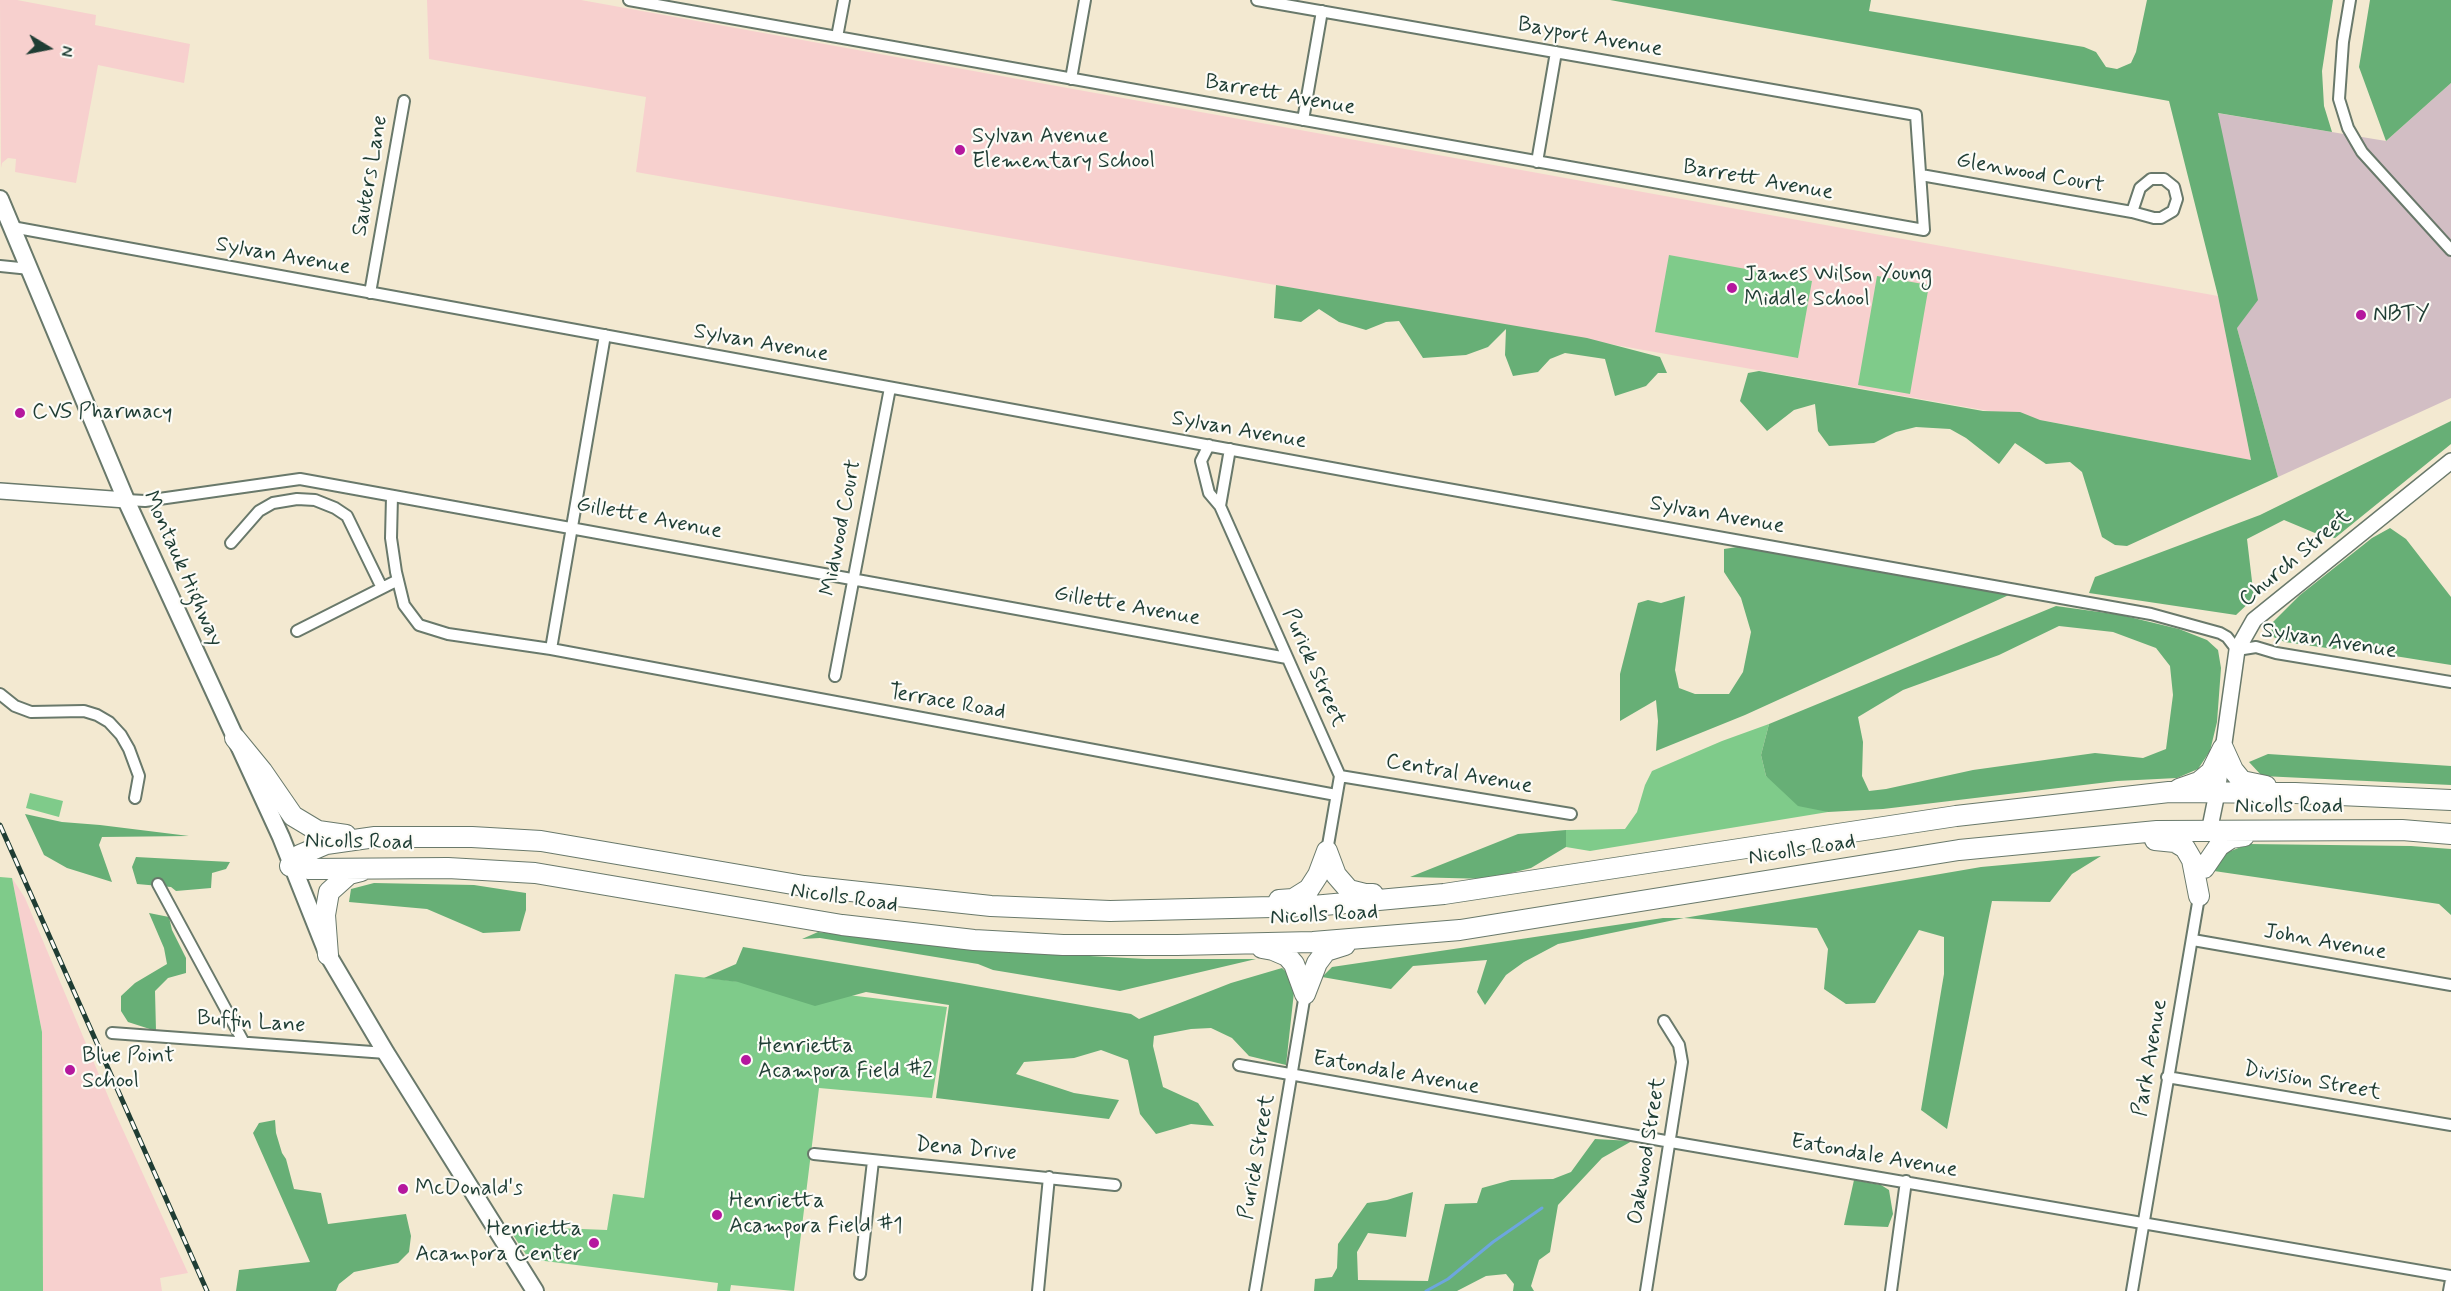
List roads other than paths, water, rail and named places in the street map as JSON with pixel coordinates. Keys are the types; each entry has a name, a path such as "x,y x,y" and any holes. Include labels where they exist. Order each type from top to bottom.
{"highway":[{"path":"235,738 262,771 293,816 305,825 332,834 375,837"},
{"path":"2169,792 2187,787 2211,772 2223,748"},
{"path":"2223,748 2233,770 2242,781 2282,788 2295,793"},
{"name":"Nicolls Road","path":"290,866 300,855 326,844 375,837 472,837 541,841 804,886 991,906 1110,911 1319,905 1420,896 1956,816 2169,792 2295,793 2451,800"},
{"name":"Nicolls Road","path":"290,866 308,869 448,868 535,873 842,925 974,940 1063,945 1222,944 1365,939 1460,930 1959,850 2157,831 2402,830 2451,834"},
{"path":"2204,868 2212,853 2230,838 2290,831"},
{"path":"2023,844 2063,845 2163,840 2175,842 2185,848 2192,860 2199,896"},
{"path":"1328,850 1336,875 1349,890 1365,894 1400,891 1420,896"},
{"path":"1248,907 1255,901 1293,899 1309,889 1318,875 1328,850"},
{"path":"328,955 326,915 329,892 349,874 370,868"},
{"path":"1305,994 1317,963 1326,951 1365,939"},
{"path":"1222,944 1273,950 1287,956 1294,964 1305,994"}],"main road":[{"name":"Montauk Highway","path":"0,199 126,500 280,837 328,955 386,1053"},
{"path":"386,1053 535,1291"}],"street":[{"name":"Barrett Avenue","path":"629,0 1924,230 1921,175"},
{"path":"837,37 844,0"},
{"path":"1071,79 1085,0"},
{"name":"Bayport Avenue","path":"1257,0 1916,115 1921,175"},
{"path":"2350,0 2343,42 2339,99 2348,128 2362,152 2451,250"},
{"path":"1303,120 1322,11"},
{"path":"1537,162 1556,52"},
{"name":"Sauters Lane","path":"370,293 404,101"},
{"name":"Glenwood Court","path":"1921,175 2132,212 2154,218 2167,216 2173,211 2177,199 2174,187 2164,179 2151,179 2140,189 2132,212"},
{"name":"Sylvan Avenue","path":"12,227 890,388 2139,612 2220,633 2227,637 2236,650 2256,647 2276,653 2451,682"},
{"path":"0,266 30,269"},
{"path":"551,649 605,336"},
{"name":"Midwood Court","path":"834,676 890,388"},
{"name":"Purick Street","path":"1209,445 1201,461 1209,493 1220,506 1340,776"},
{"path":"1220,506 1230,449"},
{"name":"Church Street","path":"2209,831 2217,793 2236,650 2254,620 2451,461"},
{"name":"Gillette Avenue","path":"0,491 145,501 300,480 1287,658"},
{"name":"Terrace Road","path":"392,496 391,538 398,580 404,605 419,625 448,633 551,649 1336,795"},
{"path":"231,543 259,511 273,503 297,499 315,500 335,507 346,516 382,588"},
{"path":"297,631 398,580"},
{"path":"0,694 15,706 31,712 84,711 109,722 121,735 129,749 139,776 135,798"},
{"path":"1328,850 1340,776"},
{"name":"Central Avenue","path":"1340,776 1571,814"},
{"name":"Park Avenue","path":"2132,1291 2167,1077 2193,940 2209,831"},
{"path":"158,884 243,1041"},
{"name":"John Avenue","path":"2193,940 2451,985"},
{"name":"Purick Street","path":"1255,1291 1305,994"},
{"name":"Oakwood Street","path":"1646,1291 1682,1062 1679,1045 1664,1021"},
{"name":"Buffin Lane","path":"112,1033 386,1053"},
{"name":"Eatondale Avenue","path":"1239,1065 1291,1076 1906,1181 2451,1278"},
{"name":"Division Street","path":"2167,1077 2451,1125"},
{"name":"Dena Drive","path":"814,1154 1115,1185"},
{"path":"860,1274 873,1161"},
{"path":"1038,1291 1049,1177"},
{"path":"1891,1291 1906,1181"},
{"path":"2449,1291 2451,1278"}],"waterway":[{"path":"1426,1291 1448,1279 1493,1242 1542,1208"}],"railway":[{"path":"0,825 207,1291"}],"place":[{"name":"Sylvan Avenue Elementary School","path":"960,150"},
{"name":"James Wilson Young Middle School","path":"1732,288"},
{"name":"NBTY","path":"2361,315"},
{"name":"CVS Pharmacy","path":"20,413"},
{"name":"Henrietta Acampora Field #2","path":"746,1060"},
{"name":"Blue Point School","path":"70,1070"},
{"name":"McDonald's","path":"403,1189"},
{"name":"Henrietta Acampora Field #1","path":"717,1215"},
{"name":"Henrietta Acampora Center","path":"594,1243"}]}
